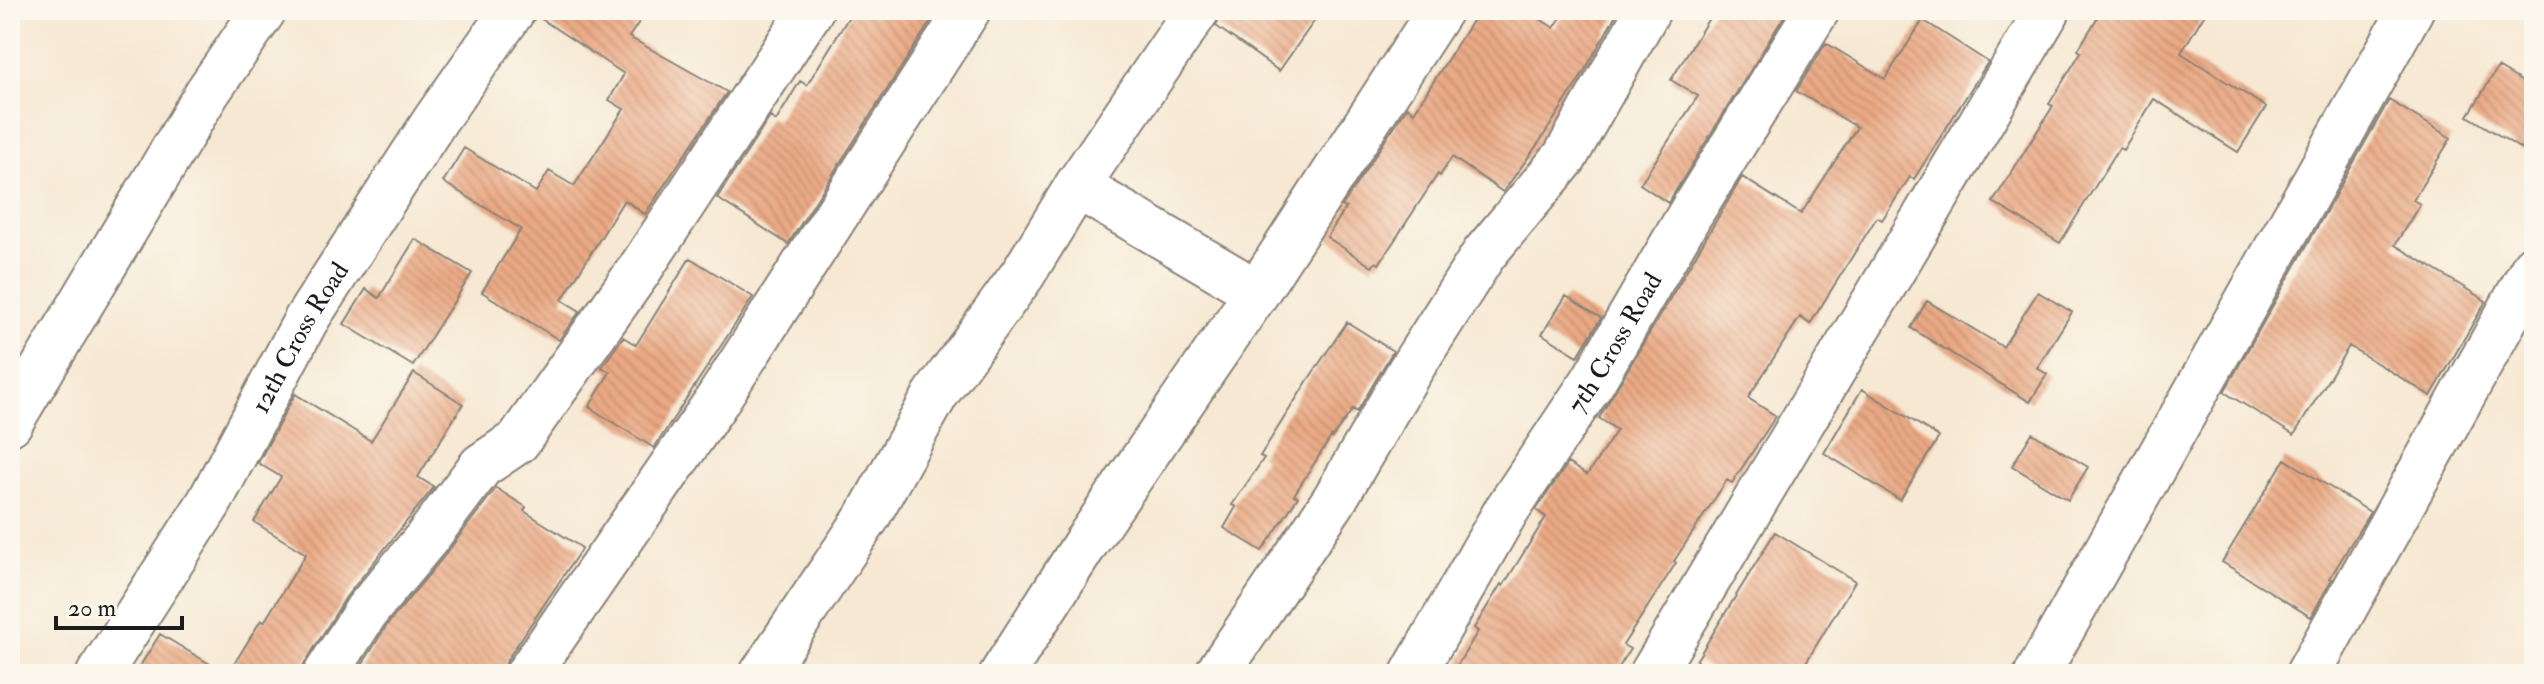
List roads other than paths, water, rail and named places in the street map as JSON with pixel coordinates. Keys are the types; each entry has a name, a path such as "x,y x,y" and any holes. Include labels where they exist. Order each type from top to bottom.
{"street":[{"path":"10,423 207,93 264,10"},
{"name":"12th Cross Road","path":"99,674 209,503 306,320 436,119 513,10"},
{"path":"326,674 367,610 481,466 518,441 638,272 811,10"},
{"path":"528,674 714,405 968,10"},
{"path":"762,674 868,516 936,394 1023,274 1077,186 1197,10"},
{"path":"1002,674 1087,541 1257,292 1440,10"},
{"path":"1217,674 1333,502 1409,372 1484,254 1565,157 1648,10"},
{"name":"7th Cross Road","path":"1413,674 1506,511 1593,381 1698,200 1817,10"},
{"path":"1652,674 2048,10"},
{"path":"2037,674 2411,10"},
{"path":"1077,186 1257,292"},
{"path":"2308,674 2534,267"}]}
